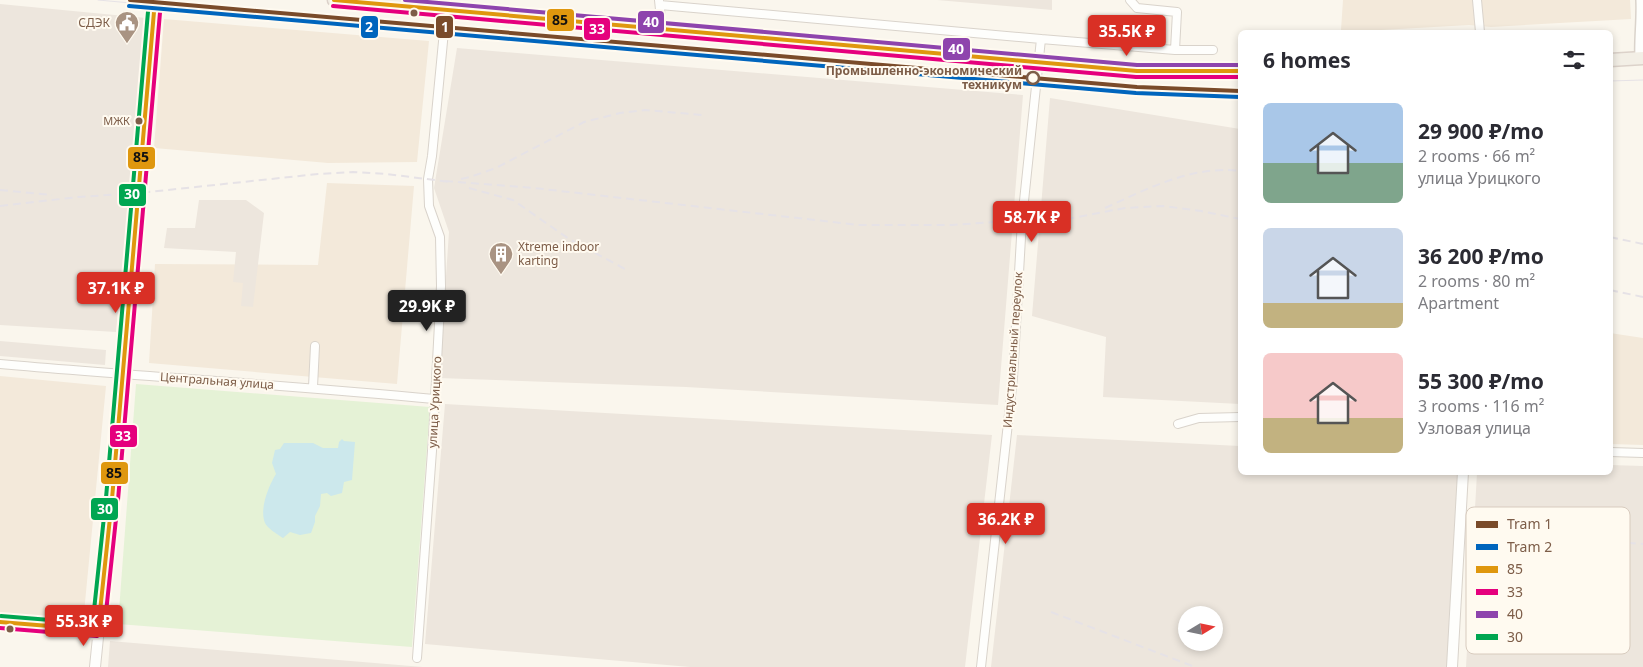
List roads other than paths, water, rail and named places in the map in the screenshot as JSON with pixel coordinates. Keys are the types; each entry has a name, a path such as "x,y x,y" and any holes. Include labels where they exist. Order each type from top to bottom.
{"main road":[{"path":"334,0 447,5 662,29 1137,71 1238,71"},
{"path":"1613,60 1642,58 1640,38 1642,0"}],"street":[{"path":"95,667 123,375 155,0"},
{"path":"1130,0 1137,8 1177,12 1175,50"},
{"path":"1477,0 1480,30"},
{"path":"662,29 660,3 1041,39 1175,50 1213,50"},
{"name":"улица Урицкого","path":"417,658 442,286 440,237 429,206 428,179 447,5"},
{"name":"Индустриальный переулок","path":"981,667 1014,378 1022,220 1041,39"},
{"path":"313,387 315,346"},
{"name":"Центральная улица","path":"0,364 123,375 313,387 434,399"},
{"path":"1178,424 1199,418 1238,417"},
{"path":"1613,452 1643,454"},
{"path":"1452,667 1463,475"},
{"path":"0,622 98,630"}],"water":[{"path":"342,439 355,442 352,480 344,482 342,493 331,496 327,493 321,494 320,506 315,516 311,533 300,535 290,532 283,538 268,527 263,517 264,504 270,484 276,474 272,463 275,450 280,449 284,443 313,443 323,448 338,448 339,442"}],"tram line":[{"path":"98,0 727,57 999,77 1144,91 1238,95"},
{"name":"1","path":"130,0 1137,87 1238,91"},
{"name":"2","path":"129,6 1136,93 1238,97"},
{"path":"1613,81 1643,80"}],"railway":[{"path":"461,179 496,168 584,122 620,113 645,110 702,115"},
{"path":"1105,208 1154,186 1187,175 1222,170 1238,171"},
{"path":"0,206 353,172 450,182"},
{"path":"445,181 534,188 859,225 952,225 1067,219 1125,208 1163,206 1238,219"},
{"path":"469,188 513,200 569,239 627,270"},
{"path":"0,190 52,195"},
{"path":"1613,238 1643,244"},
{"path":"1613,291 1643,297"},
{"path":"1630,543 1643,544"},
{"path":"1051,612 1195,667"}],"place":[{"name":"СДЭК","path":"127,44"},
{"name":"Промышленно-экономический техникум","path":"1033,78"},
{"name":"МЖК","path":"139,121"},
{"name":"Xtreme indoor karting","path":"501,275"}]}
